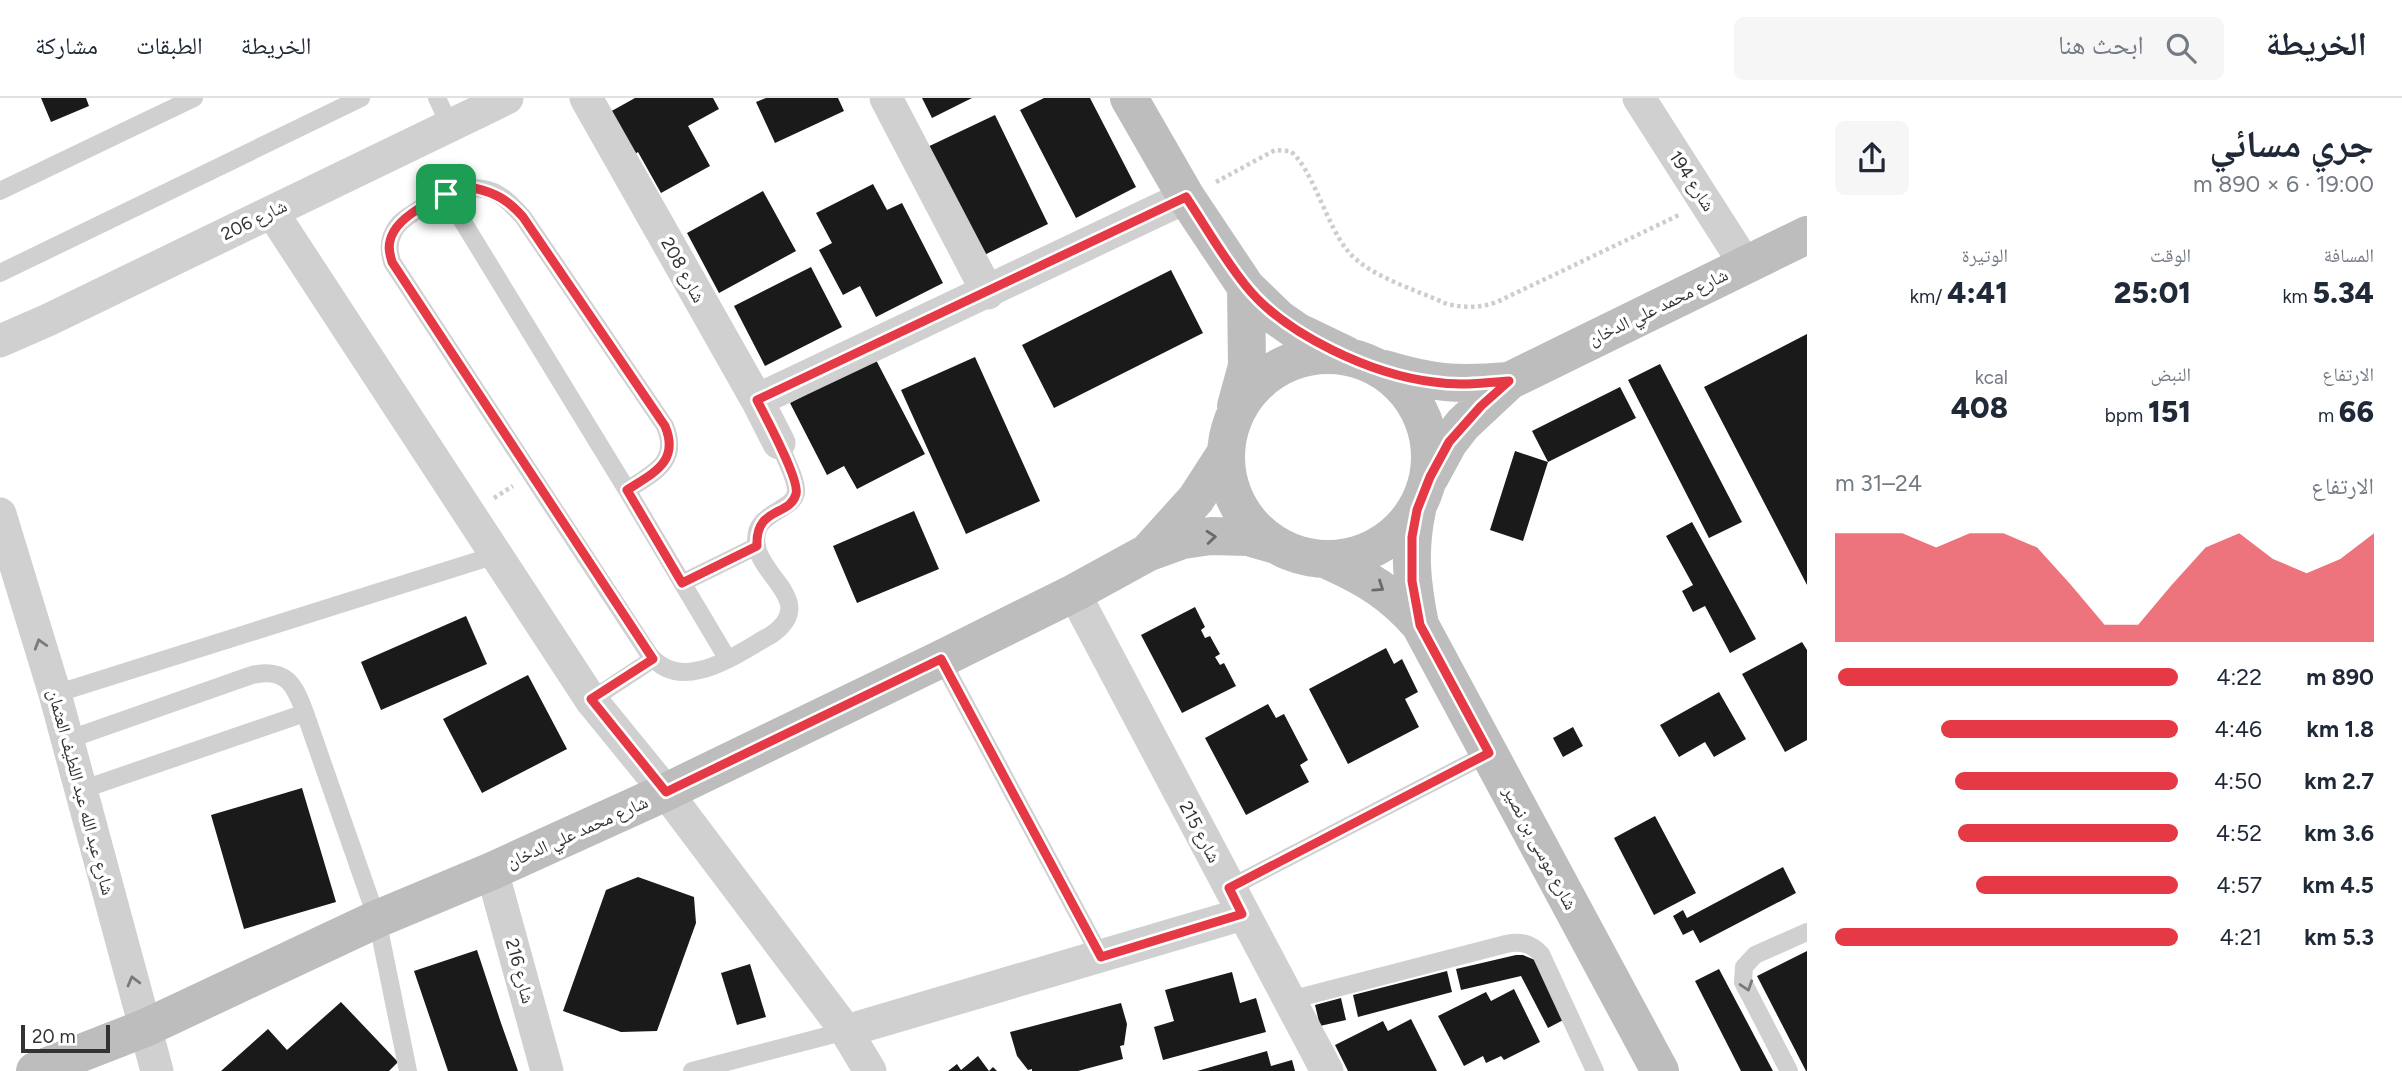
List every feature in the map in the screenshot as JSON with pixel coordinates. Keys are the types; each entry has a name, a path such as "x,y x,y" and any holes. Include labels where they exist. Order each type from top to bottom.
{"street":[{"name":"شارع 206","path":"0,341 272,212 444,112 507,98"},
{"name":"شارع 208","path":"586,98 779,443"},
{"path":"886,98 988,293"},
{"path":"1129,98 1186,197 1247,287 1278,318 1298,332 1365,363 1404,388 1422,415 1431,445 1423,494 1394,537 1363,554 1329,561 1294,555 1263,537 1242,514 1228,485 1227,439 1247,366 1247,287"},
{"name":"شارع 194","path":"1639,98 1745,264"},
{"path":"757,400 1186,197"},
{"path":"272,212 591,699 666,792 846,1031 870,1071"},
{"name":"شارع محمد علي الدخان","path":"1423,494 1449,442 1463,424 1509,381 1807,235"},
{"path":"1227,439 1244,397 1265,376 1292,361 1321,355 1365,363"},
{"name":"شارع محمد علي الدخان","path":"1365,363 1433,382 1471,384 1509,381"},
{"name":"شارع محمد علي الدخان","path":"1147,553 1196,499 1227,439"},
{"name":"شارع موسى بن نصير","path":"1420,625 1411,558 1412,537 1423,494"},
{"name":"شارع عبد الله عبد اللطيف العثمان","path":"0,514 55,694 157,1071"},
{"name":"شارع محمد علي الدخان","path":"35,1071 145,1028 377,919 666,792 1074,593 1147,553 1184,540 1211,536 1248,537 1276,545"},
{"name":"شارع موسى بن نصير","path":"1329,561 1375,583 1402,604 1420,625 1653,1070"},
{"name":"شارع 215","path":"1074,593 1327,1071"},
{"name":"شارع 216","path":"492,870 547,1071"},
{"path":"846,1031 1101,957 1236,901"}],"lane":[{"path":"0,191 194,98"},
{"path":"0,273 361,98"},
{"path":"627,490 663,464 670,448 665,426 523,217 510,202 493,192 474,188 446,194 403,220 390,240 392,262 653,659 676,672 702,671 771,635 780,629 787,619 787,597 759,555 757,546 758,530 762,522 792,502 796,495 797,487 779,443"},
{"path":"446,194 727,658"},
{"path":"682,583 757,546"},
{"path":"55,694 496,555"},
{"path":"591,699 653,659"},
{"path":"941,659 1101,957"},
{"path":"67,740 260,673 276,674 290,682 305,713 377,919 408,1071"},
{"path":"81,790 305,713"},
{"path":"1236,901 1489,753"},
{"path":"1789,1071 1743,982 1744,967 1755,955 1807,932"},
{"path":"1290,1000 1506,944 1525,943 1534,946 1541,954 1595,1071"},
{"path":"692,1071 846,1031"}],"path":[{"path":"1186,197 1275,150 1290,151 1300,161 1347,251 1359,262 1447,303 1472,307 1497,302 1705,202"},
{"path":"469,513 532,475"}],"building":[{"path":"41,98 86,98 89,106 51,122"},
{"path":"635,98 713,98 719,109 688,126 710,166 661,193 638,152 632,156 608,113"},
{"path":"766,98 838,98 844,111 775,143 756,102"},
{"path":"922,98 972,98 932,118"},
{"path":"1044,98 1090,98 1136,187 1076,218 1020,110"},
{"path":"995,115 1048,224 974,260 921,150"},
{"path":"873,184 887,210 902,203 943,283 876,317 860,286 843,295 819,250 832,243 816,213"},
{"path":"763,191 796,251 719,293 687,233"},
{"path":"811,267 842,327 765,366 734,306"},
{"path":"1171,270 1203,333 1054,408 1022,345"},
{"path":"1807,334 1807,585 1704,387"},
{"path":"975,357 1040,501 966,534 901,390"},
{"path":"875,358 925,454 857,489 844,466 827,475 790,403"},
{"path":"1660,364 1742,522 1709,538 1628,380"},
{"path":"1620,387 1636,418 1548,462 1532,431"},
{"path":"1515,451 1548,462 1523,541 1490,530"},
{"path":"914,511 939,569 857,603 833,546"},
{"path":"1692,522 1756,639 1730,653 1705,606 1693,612 1682,591 1693,585 1666,536"},
{"path":"1195,607 1205,627 1201,630 1205,638 1210,636 1220,654 1215,657 1220,665 1224,663 1236,686 1182,713 1141,635"},
{"path":"466,616 487,664 381,710 361,662"},
{"path":"1802,642 1807,650 1807,740 1785,752 1742,674"},
{"path":"1386,648 1394,664 1402,659 1418,692 1405,699 1419,727 1348,764 1309,689"},
{"path":"528,675 567,749 482,793 443,719"},
{"path":"1719,692 1746,739 1714,757 1705,742 1679,757 1660,725"},
{"path":"1268,704 1276,718 1284,714 1308,760 1300,765 1309,782 1246,815 1205,738"},
{"path":"1573,727 1583,746 1563,757 1553,738"},
{"path":"302,788 336,902 244,929 211,815"},
{"path":"1655,816 1696,893 1654,915 1614,838"},
{"path":"1783,867 1796,893 1700,943 1693,930 1683,935 1673,916 1683,910 1687,918"},
{"path":"638,877 694,897 696,923 657,1031 621,1032 563,1011 606,890"},
{"path":"477,950 518,1071 448,1071 414,971"},
{"path":"1807,951 1807,1071 1806,1071 1757,976"},
{"path":"1516,955 1535,960 1567,1018 1548,1028 1521,976 1461,990 1456,969"},
{"path":"750,964 766,1017 737,1025 721,973"},
{"path":"1719,969 1773,1071 1741,1071 1695,981"},
{"path":"1447,971 1452,992 1358,1017 1353,995"},
{"path":"1232,972 1240,1003 1256,998 1266,1032 1163,1060 1154,1027 1174,1021 1165,990"},
{"path":"1514,989 1540,1042 1504,1060 1501,1056 1486,1063 1483,1056 1464,1066 1438,1016 1486,992 1491,1001"},
{"path":"1341,998 1346,1020 1320,1026 1315,1005"},
{"path":"341,1002 398,1062 389,1071 221,1071 268,1029 287,1050"},
{"path":"1121,1003 1127,1024 1124,1045 1120,1046 1123,1059 1078,1071 1032,1071 1028,1070 1017,1056 1010,1032"},
{"path":"1411,1019 1437,1071 1348,1071 1335,1045 1383,1021 1388,1031"},
{"path":"1267,1051 1271,1066 1292,1060 1295,1071 1197,1071"},
{"path":"978,1056 989,1071 948,1071 957,1064 961,1070"}],"route":[{"path":"474,188 493,192 510,202 523,217 665,426 669,437 668,456 657,471 627,490 682,583 757,546 756,538 762,522 792,502 796,495 797,487 779,443 757,400 1186,197 1247,287 1278,318 1298,332 1332,350 1416,379 1453,384 1509,381 1463,424 1449,442 1430,477 1417,510 1412,537 1412,581 1420,625 1489,753 1229,888 1242,914 1101,957 941,659 666,792 591,699 653,659 392,262 390,240 395,229 403,220 446,194 474,188"}]}
